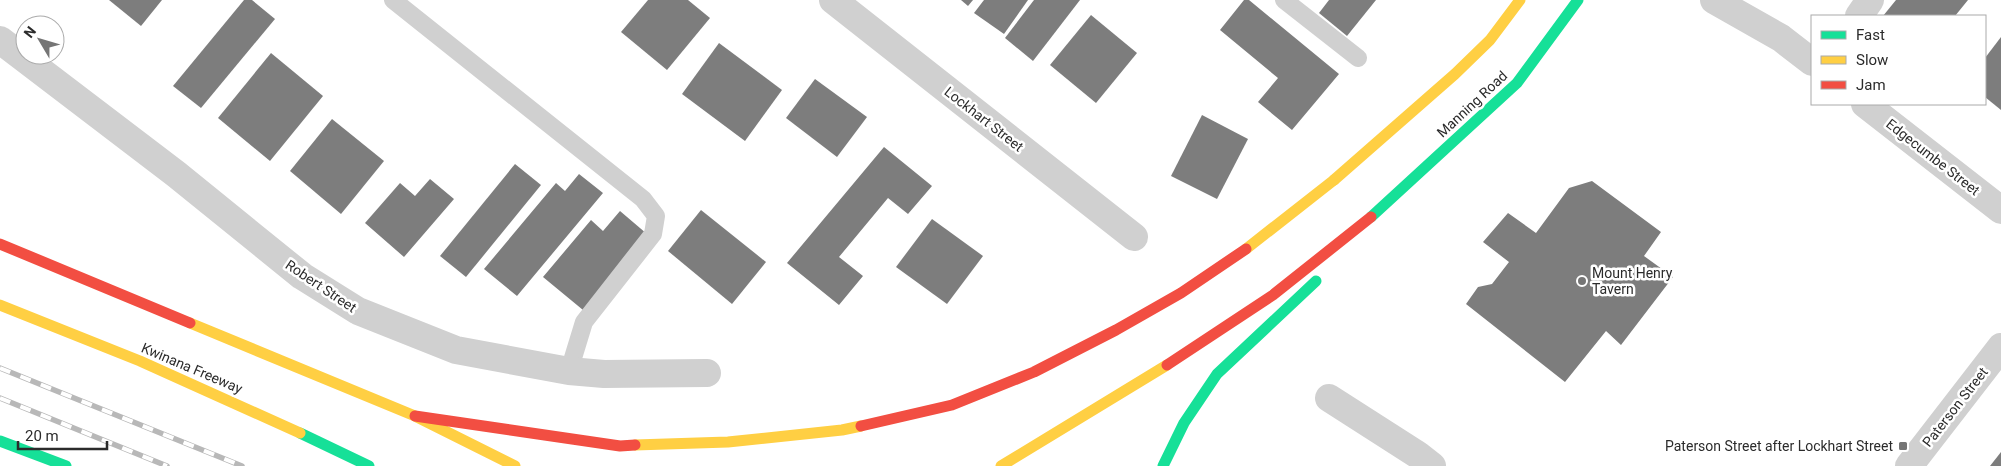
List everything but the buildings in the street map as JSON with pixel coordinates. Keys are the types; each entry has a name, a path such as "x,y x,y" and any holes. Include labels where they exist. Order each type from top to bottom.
{"main road":[{"path":"415,416 620,446 728,442 842,430 952,406 1034,372 1116,330 1181,293 1253,245 1334,180 1455,74 1490,40 1520,0"},
{"name":"Manning Road","path":"1371,217 1517,83 1578,0"},
{"path":"1335,260 1371,217"},
{"path":"1002,466 1166,366 1273,295 1371,217"},
{"path":"0,244 415,416 515,466"},
{"path":"1163,466 1184,423 1217,374 1323,275"},
{"name":"Kwinana Freeway","path":"0,305 57,326 212,391 369,466"},
{"path":"0,441 66,466"}],"street":[{"name":"Lockhart Street","path":"833,0 1134,237"},
{"path":"1714,0 1781,38 1811,61"},
{"path":"1746,0 1781,38"},
{"path":"1860,15 1870,0"},
{"name":"Robert Street","path":"0,40 176,174 302,276 358,311 456,350 568,372 604,374 707,373"},
{"name":"Edgecumbe Street","path":"1866,105 2001,210"},
{"name":"Paterson Street","path":"1910,466 2001,347"},
{"path":"1329,398 1432,466"}],"lane":[{"path":"393,0 642,199 656,216 653,234 584,322 568,372"},
{"path":"1284,0 1358,58"}],"railway":[{"path":"0,368 242,466"},
{"path":"0,398 167,466"}],"traffic: fast":[{"path":"1371,217 1517,83 1578,0"},
{"path":"1163,466 1184,423 1217,374 1316,281"},
{"path":"300,433 369,466"},
{"path":"0,441 66,466"}],"traffic: slow":[{"path":"1334,180 1455,74 1490,40 1520,0"},
{"path":"1246,249 1334,180"},
{"path":"0,305 140,361 300,433"},
{"path":"190,323 415,416 515,466"},
{"path":"1001,466 1167,365"},
{"path":"635,445 728,442 842,430 861,426"}],"traffic: jam":[{"path":"1167,365 1273,295 1371,217"},
{"path":"0,244 190,323"},
{"path":"861,426 952,405 1034,372 1116,330 1181,293 1246,249"},
{"path":"415,416 620,446 635,445"}],"place":[{"name":"Mount Henry Tavern","path":"1582,281"},
{"name":"Paterson Street after Lockhart Street","path":"1903,446"}]}
